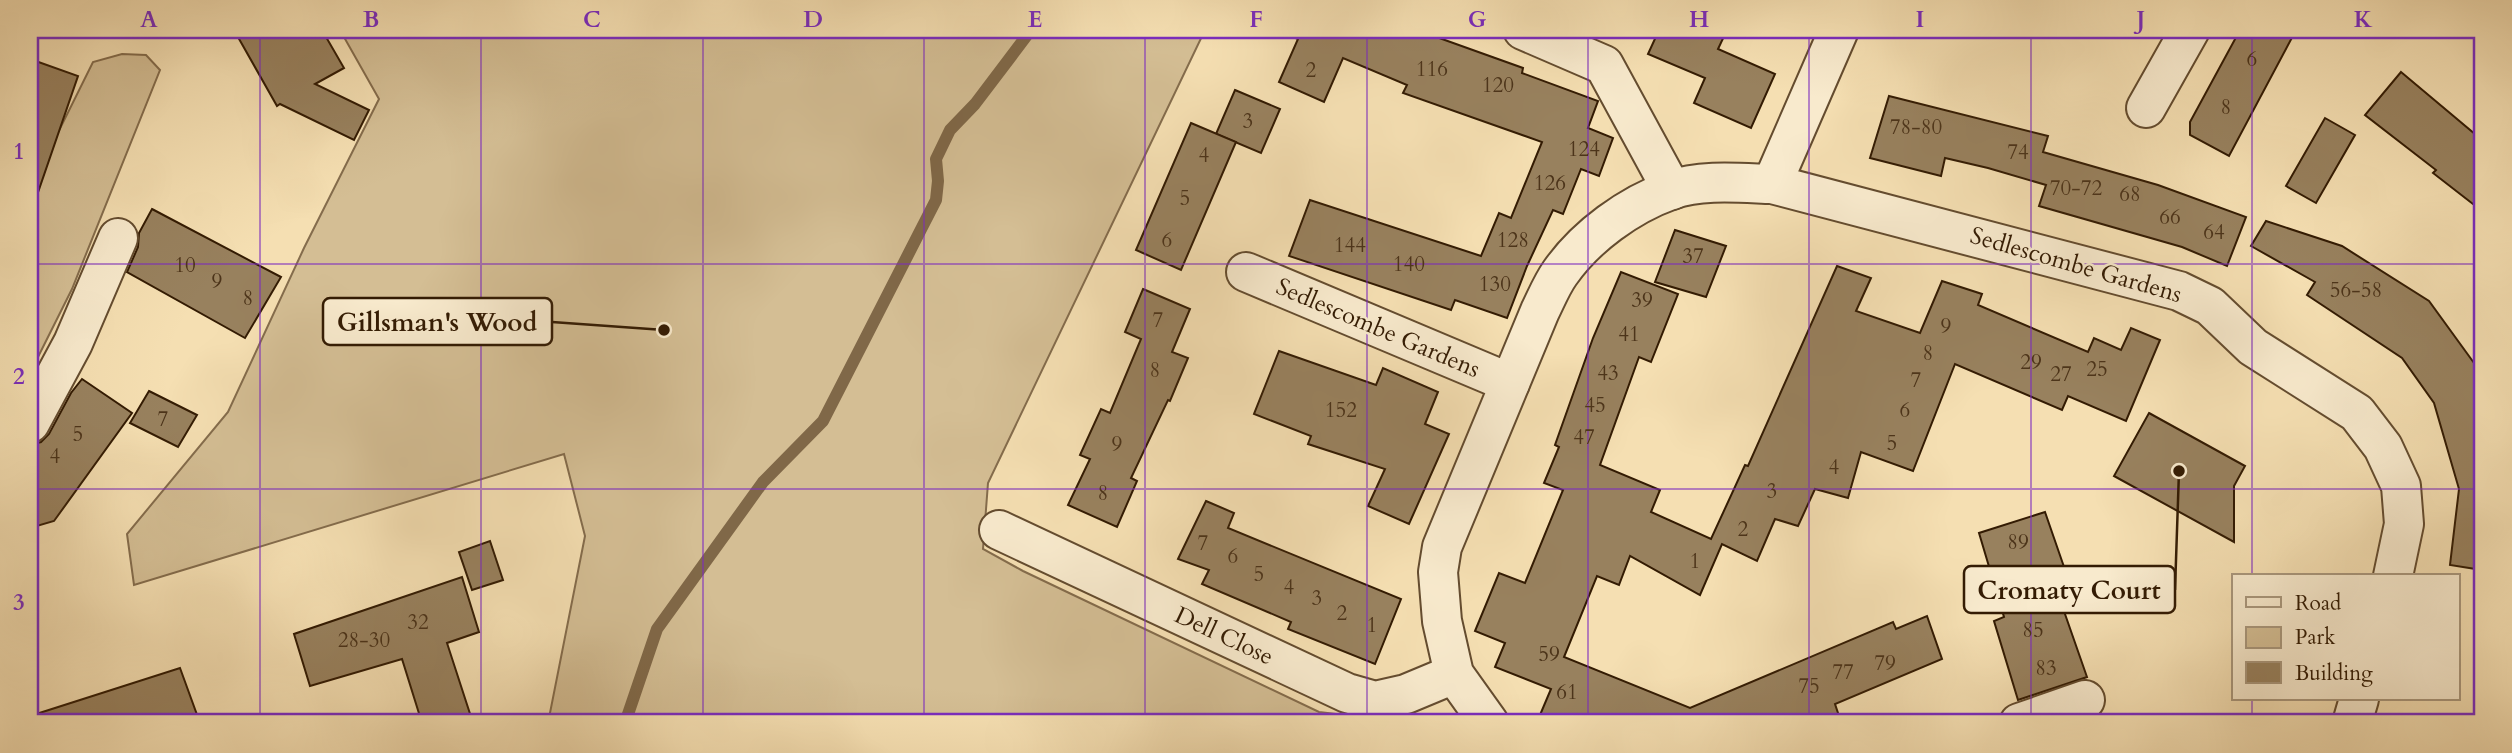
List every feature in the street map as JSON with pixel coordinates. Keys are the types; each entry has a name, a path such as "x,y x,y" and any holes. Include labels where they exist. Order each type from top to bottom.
{"street":[{"path":"1523,30 1604,65 1672,190"},
{"path":"1772,184 1839,30"},
{"path":"2146,108 2190,30"},
{"name":"Sedlescombe Gardens","path":"1489,723 1454,674 1441,621 1438,572 1443,547 1540,311 1559,273 1594,236 1627,212 1672,190 1721,182 1772,184 2179,291 2210,306 2253,347 2357,413 2384,447 2401,486 2404,524 2393,574"},
{"path":"30,423 73,343 118,239"},
{"name":"Sedlescombe Gardens","path":"1246,272 1510,383"},
{"name":"Dell Close","path":"999,530 1347,693 1375,701 1406,694 1454,674"},
{"path":"2019,723 2085,700"},
{"path":"2352,723 2359,700"}],"green space":[{"path":"340,30 1205,30 988,483 983,549 1023,571 1319,712 1412,723 548,723 585,536 564,454 134,585 127,534 228,412 304,248 379,99"},
{"path":"122,54 146,55 160,70 72,289 30,373 30,189 93,62"}],"building":[{"path":"234,30 322,30 344,68 315,84 369,110 354,140 280,104 277,106"},
{"path":"1277,30 1417,30 1523,68 1522,73 1598,101 1588,128 1613,138 1599,176 1581,169 1563,214 1553,210 1507,318 1455,300 1451,310 1289,256 1310,200 1481,256 1499,213 1511,218 1542,142 1403,93 1407,85 1343,58 1324,102 1279,82 1298,39"},
{"path":"1659,30 1727,30 1718,49 1775,74 1751,128 1694,103 1705,78 1648,54"},
{"path":"2240,30 2296,30 2229,156 2190,135 2190,122"},
{"path":"30,59 78,76 35,201 30,200"},
{"path":"2401,72 2482,140 2482,211 2433,173 2436,170 2365,115"},
{"path":"1235,90 1280,109 1261,153 1216,134"},
{"path":"1889,96 2048,136 2043,152 2158,185 2246,217 2227,266 2182,247 2039,206 2046,185 1945,158 1941,176 1870,158"},
{"path":"2325,118 2355,135 2316,203 2286,186"},
{"path":"1191,123 1236,142 1181,270 1136,250"},
{"path":"152,209 281,277 245,338 127,272 138,247 139,233"},
{"path":"2266,221 2342,246 2429,301 2482,374 2482,570 2450,565 2459,489 2434,403 2402,358 2307,295 2315,282 2251,246"},
{"path":"1675,230 1726,246 1706,297 1655,282"},
{"path":"1837,266 1871,278 1856,311 1920,333 1942,281 1982,294 1978,305 2088,352 2094,338 2121,350 2131,328 2160,340 2126,421 2068,396 2062,410 1955,364 1913,471 1861,452 1848,498 1815,489 1798,526 1775,519 1757,561 1722,544 1700,595 1630,556 1619,585 1597,576 1564,657 1690,708 1893,622 1896,629 1927,616 1942,659 1835,704 1839,716 1823,723 1560,723 1540,715 1551,689 1495,667 1505,643 1475,631 1499,573 1525,583 1563,490 1544,483 1559,447 1555,445 1593,338 1621,272 1678,294 1651,362 1639,357 1600,465 1660,490 1651,512 1711,539 1745,465 1748,466"},
{"path":"1143,289 1190,309 1172,352 1188,358 1170,401 1168,400 1131,478 1137,481 1117,527 1068,505 1090,459 1080,455 1101,409 1110,413 1141,339 1125,332"},
{"path":"1279,351 1376,385 1383,368 1438,392 1425,424 1449,434 1409,524 1368,506 1385,469 1308,444 1311,436 1254,414"},
{"path":"82,379 132,413 54,521 30,528 30,445 41,442 49,434 71,393"},
{"path":"149,391 197,415 178,447 130,423"},
{"path":"2149,413 2245,466 2234,486 2234,542 2114,476"},
{"path":"1206,501 1234,513 1228,528 1401,599 1375,664 1288,629 1291,622 1202,584 1209,570 1178,559"},
{"path":"2045,512 2072,590 2058,594 2087,677 2018,700 1994,621 2004,617 1979,533"},
{"path":"490,541 503,580 472,590 459,552"},
{"path":"462,577 479,632 447,643 473,723 422,723 402,659 310,686 294,634"},
{"path":"180,668 200,723 31,723 30,716"}],"waterway":[{"path":"625,723 657,629 763,482 823,421 936,200 936,159 950,130 975,104 1029,30"}],"place":[{"name":"Gillsman's Wood","path":"664,330"},
{"name":"Cromaty Court","path":"2179,471"}]}
